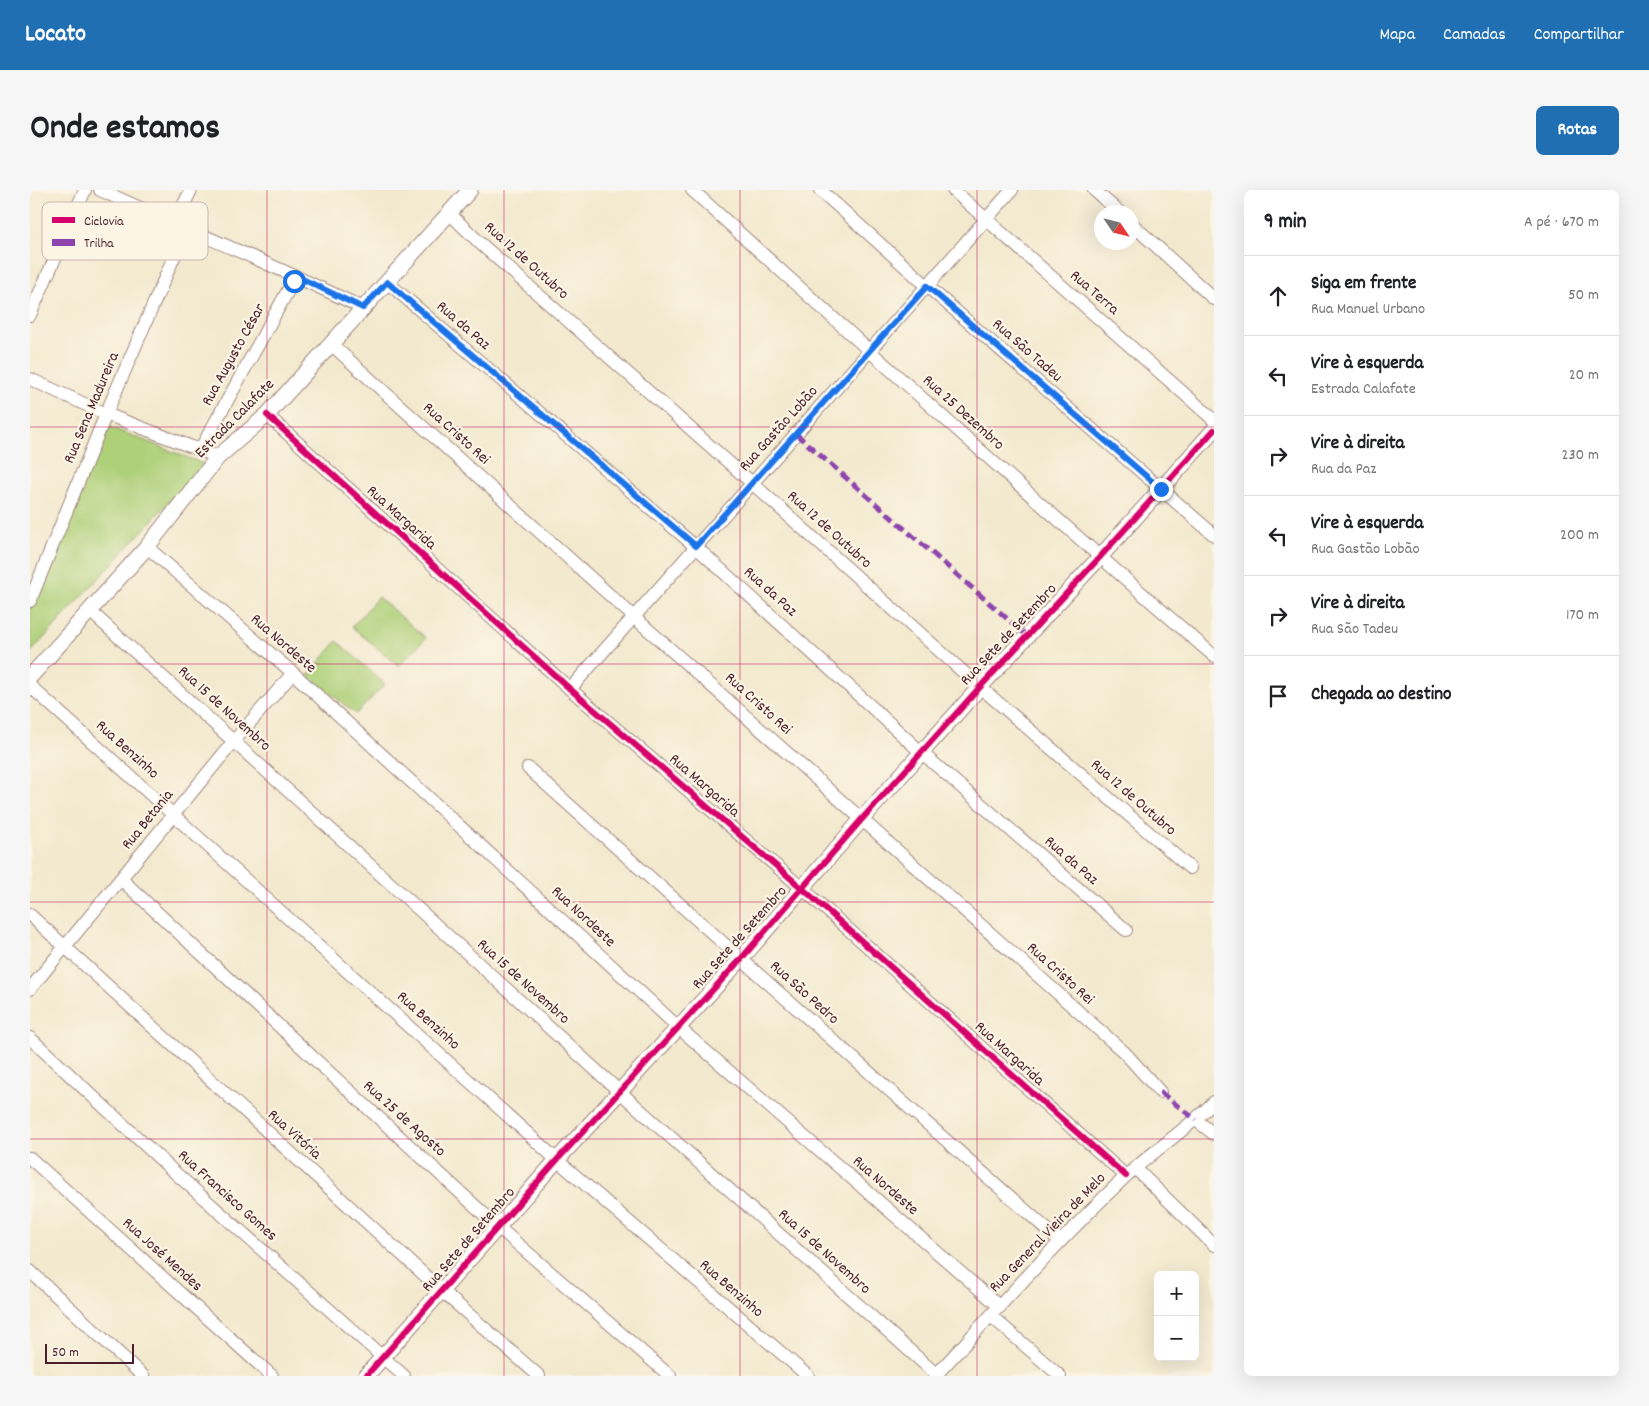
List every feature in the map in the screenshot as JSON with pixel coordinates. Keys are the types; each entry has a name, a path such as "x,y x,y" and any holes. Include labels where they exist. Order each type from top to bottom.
{"street":[{"path":"79,202 84,190"},
{"path":"100,190 127,202"},
{"name":"Rua Sena Madureira","path":"187,202 191,190"},
{"name":"Estrada Calafate","path":"30,677 147,547 218,457 267,415 470,190"},
{"name":"Rua 25 Dezembro","path":"692,190 869,351 1214,656"},
{"name":"Rua São Tadeu","path":"820,190 927,286 1214,535"},
{"name":"Rua Terra","path":"954,190 1214,420"},
{"name":"Rua Gastão Lobão","path":"570,689 1012,190"},
{"path":"1094,190 1111,205"},
{"name":"Rua 12 de Outubro","path":"449,213 481,244 980,687 1190,868"},
{"path":"1139,230 1214,299"},
{"path":"208,238 296,276 363,308"},
{"path":"30,315 54,260"},
{"name":"Rua Sena Madureira","path":"31,595 106,414 167,260"},
{"name":"Rua Augusto César","path":"200,450 296,276"},
{"name":"Rua da Paz","path":"387,282 696,546 922,753 1126,930"},
{"name":"Rua Cristo Rei","path":"331,344 1125,1053 1160,1092"},
{"path":"30,379 106,414 218,457"},
{"name":"Rua Margarida","path":"267,415 570,689 1214,1244"},
{"name":"Rua Sete de Setembro","path":"366,1376 557,1160 741,959 862,818 1214,430"},
{"name":"Rua Nordeste","path":"147,547 293,673 678,1026 995,1312 1060,1376"},
{"name":"Rua 15 de Novembro","path":"90,611 620,1092 937,1375"},
{"name":"Rua Betania","path":"30,989 234,741 293,673"},
{"name":"Rua Benzinho","path":"30,686 557,1160 808,1376"},
{"name":"Rua São Pedro","path":"528,768 1060,1241"},
{"name":"Rua 25 de Agosto","path":"121,879 498,1227 670,1376"},
{"name":"Rua Vitória","path":"30,915 442,1291 539,1376"},
{"name":"Rua Francisco Gomes","path":"30,1038 172,1170 404,1376"},
{"name":"Rua General Vieira de Melo","path":"937,1375 1060,1241 1131,1172 1196,1120 1214,1102"},
{"path":"1196,1120 1214,1134"},
{"name":"Rua José Mendes","path":"30,1158 272,1376"},
{"path":"30,1271 143,1376"}],"green space":[{"path":"105,425 204,464 30,653 30,602"},
{"path":"378,597 426,638 399,666 352,627"},
{"path":"337,641 385,684 356,714 308,675"}],"marked path":[{"path":"796,434 1027,636"},
{"path":"1160,1092 1196,1120"}],"cycle path":[{"path":"267,415 570,689 803,889 1126,1176"},
{"path":"366,1376 557,1160 741,959 862,819 980,687 1214,430"}],"route":[{"path":"294,281 296,276 363,308 387,282 696,546 927,286 1161,489"}]}
